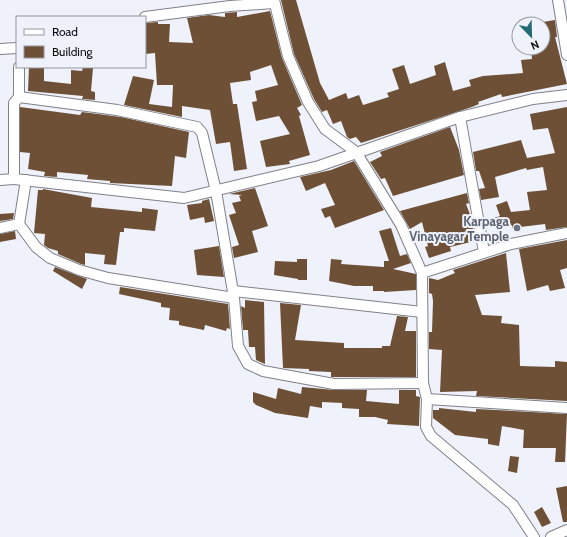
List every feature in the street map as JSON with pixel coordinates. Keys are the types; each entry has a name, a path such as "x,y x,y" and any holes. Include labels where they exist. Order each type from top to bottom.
{"street":[{"path":"558,0 567,55"},
{"path":"146,17 274,1 288,56 308,102 325,129 356,152 401,225 422,273 423,383 427,400 426,427 431,436 513,505 534,537"},
{"path":"0,49 16,48"},
{"path":"14,179 14,103 19,97 19,68"},
{"path":"0,180 26,180 184,198 319,166 460,117 533,99 567,95"},
{"path":"19,97 117,110 197,127 202,133 216,191 234,294 238,346 248,364 263,371 334,384 423,383"},
{"path":"460,117 484,252"},
{"path":"26,180 20,224 36,247 50,258 79,270 108,278 234,294 422,312"},
{"path":"0,228 20,224"},
{"path":"422,273 511,244 567,233"},
{"path":"427,400 567,408"},
{"path":"551,537 567,530"}],"building":[{"path":"281,0 296,0 320,83 329,100 346,93 348,99 359,95 363,105 389,97 387,93 399,89 392,69 404,65 410,84 436,75 434,66 445,62 453,91 471,86 469,80 483,76 523,73 521,60 532,59 532,56 551,56 551,21 555,20 557,37 555,37 567,84 502,97 501,94 478,102 479,104 472,107 361,143 356,137 350,139 347,137 341,121 333,124 327,110 322,112 314,99 294,54"},
{"path":"270,11 282,58 302,105 297,108 301,115 299,116 310,155 289,161 290,164 266,167 260,141 290,134 279,116 256,121 252,102 257,101 255,91 278,85 271,65 250,72 251,80 230,83 233,104 237,104 247,169 234,171 230,142 216,144 210,110 182,106 182,117 124,105 133,76 154,80 149,104 172,107 173,85 157,85 155,53 146,54 146,23 158,22 158,24 170,24 169,42 193,43 187,18 209,15 225,17 225,13 237,12 237,17"},
{"path":"29,68 44,68 44,81 71,84 71,70 82,71 83,68 93,68 91,91 95,92 95,100 82,99 83,96 28,91"},
{"path":"20,107 80,115 82,112 121,117 189,132 186,158 175,156 172,186 110,183 110,181 87,179 88,175 57,172 57,177 44,176 45,172 28,169 30,153 20,152"},
{"path":"567,107 567,227 546,230 545,224 512,228 512,225 496,229 494,218 500,216 496,205 507,201 511,212 530,210 527,192 547,190 543,167 527,170 526,168 495,177 499,197 481,200 479,189 485,188 479,171 476,171 473,152 521,140 527,158 555,153 548,128 533,130 530,114"},
{"path":"450,127 459,150 464,175 393,196 385,178 381,179 370,162 382,156 380,152"},
{"path":"354,161 384,210 335,228 330,216 325,218 321,209 335,205 325,183 306,191 300,177 331,170"},
{"path":"255,188 268,226 252,231 258,252 234,258 232,247 239,245 229,215 236,213 232,203 241,201 239,196 242,195 229,194"},
{"path":"43,189 92,198 91,207 142,212 142,208 158,210 155,231 124,228 124,232 120,232 116,265 104,264 105,255 85,253 85,265 81,264 58,254 58,251 44,245 45,234 34,233 38,190"},
{"path":"467,193 469,203 466,204 471,217 475,241 450,247 451,251 429,258 425,247 428,246 422,222 410,229 400,211"},
{"path":"209,199 214,221 205,223 204,217 190,220 187,205 202,203 202,201"},
{"path":"14,213 13,219 0,221 0,214"},
{"path":"391,228 400,256 407,254 411,263 393,269 416,274 416,290 384,292 373,291 373,286 354,286 329,281 331,259 342,260 341,264 384,267 384,261 389,261 379,231"},
{"path":"15,231 16,239 0,242 0,234"},
{"path":"567,240 567,268 560,270 565,288 550,291 548,285 527,291 519,249"},
{"path":"219,246 224,277 197,275 194,250"},
{"path":"506,253 510,292 475,295 482,315 502,316 501,323 519,325 520,366 555,367 555,361 567,362 567,401 476,396 477,391 440,392 442,350 429,349 429,332 432,332 433,301 432,294 429,293 429,278 438,280 455,273 453,270"},
{"path":"297,259 307,259 307,280 298,280 274,275 275,261 297,262"},
{"path":"55,267 87,279 82,289 53,271"},
{"path":"120,287 228,304 230,329 227,328 226,331 205,325 204,330 179,325 179,321 169,320 170,308 161,307 161,303 119,294"},
{"path":"245,300 264,302 265,364 256,360 255,347 249,347 248,330 243,330 241,306 245,308"},
{"path":"280,303 301,305 295,340 344,343 344,348 382,348 382,346 390,346 397,316 408,317 405,331 416,331 416,377 331,377 331,372 283,368"},
{"path":"302,387 334,390 367,390 366,401 399,404 399,390 416,390 416,396 420,397 419,426 387,424 388,420 375,417 359,417 359,409 342,408 342,403 322,402 322,408 310,406 308,418 275,413 256,405 253,402 253,392 276,399 278,388 301,394"},
{"path":"439,408 476,412 476,409 567,414 565,462 555,462 556,448 523,448 524,430 502,426 499,446 488,444 488,439 455,435 433,418 433,410 439,410"},
{"path":"510,456 519,457 517,473 508,471"},
{"path":"567,486 567,522 563,522 556,488"},
{"path":"542,507 551,523 542,527 534,512"}],"place":[{"name":"Karpaga Vinayagar Temple","path":"517,228"}]}
